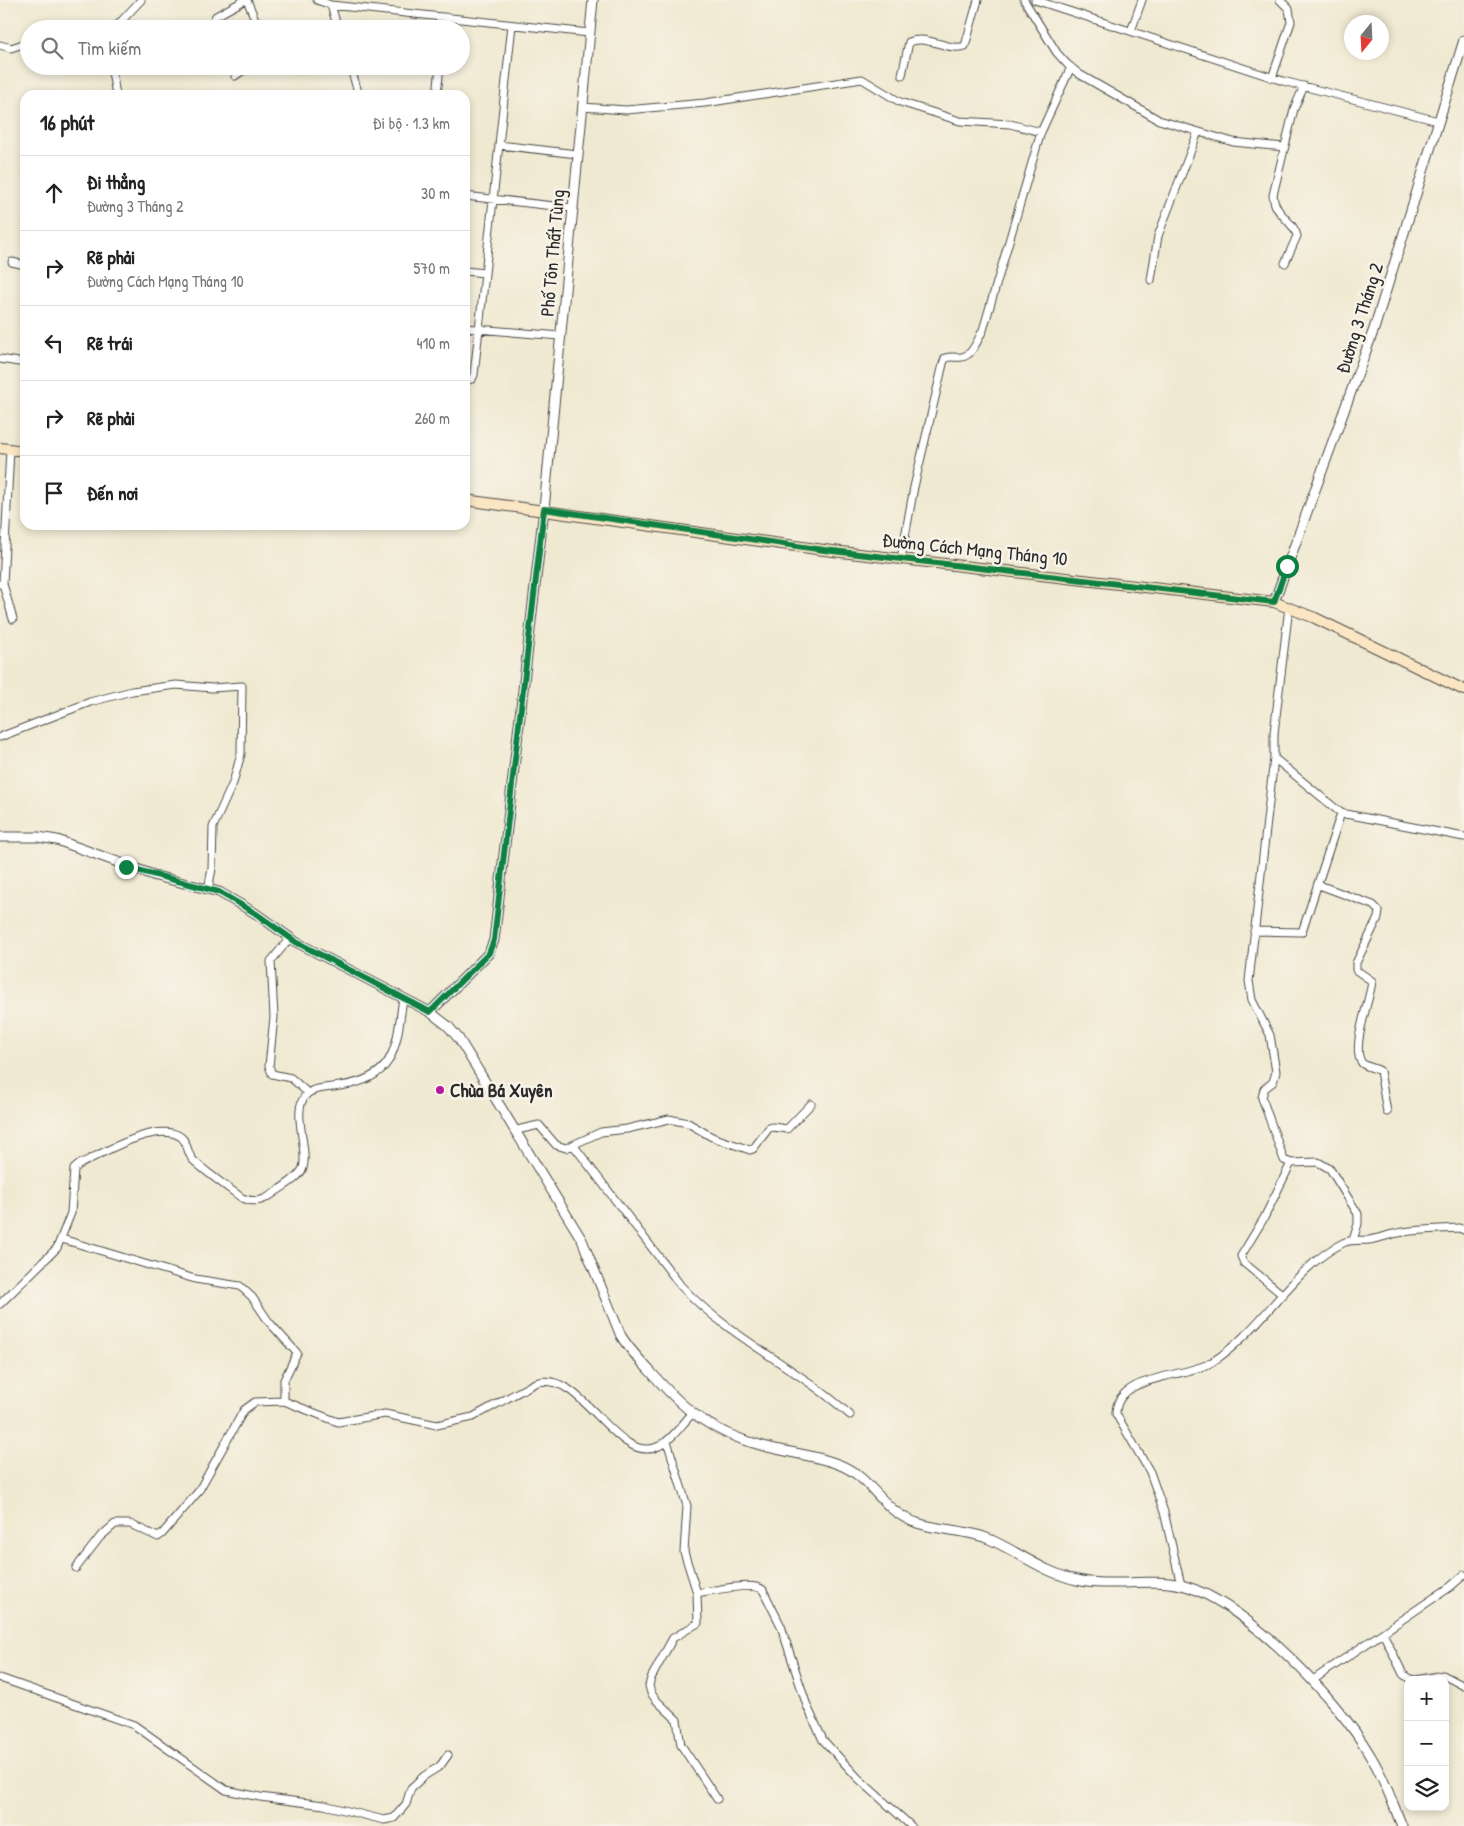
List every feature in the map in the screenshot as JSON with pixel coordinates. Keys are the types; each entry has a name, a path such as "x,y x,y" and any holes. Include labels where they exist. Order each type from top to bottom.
{"main road":[{"path":"5,449 20,450"},
{"name":"Đường Cách Mạng Tháng 10","path":"470,501 544,509 901,559 1274,602 1289,607 1464,690"}],"street":[{"path":"122,20 141,0"},
{"path":"214,20 216,16 246,0 255,20"},
{"name":"Phố Tôn Thất Tùng","path":"430,1012 489,953 494,940 544,509 593,0"},
{"path":"902,75 909,42 919,39 958,47 965,46 978,0"},
{"path":"1024,0 1057,53 1072,67 1165,123 1233,142 1284,147"},
{"path":"1035,0 1272,78 1438,121"},
{"path":"1131,31 1142,0"},
{"path":"1272,78 1291,22 1289,9 1280,0"},
{"path":"320,1 331,5 589,33"},
{"path":"331,5 335,20"},
{"path":"470,380 474,375 512,25"},
{"name":"Đường 3 Tháng 2","path":"1274,602 1374,329 1464,40"},
{"path":"0,45 11,48 20,45"},
{"path":"901,559 912,495 943,364 946,358 951,356 962,357 968,355 983,330 1041,132 1072,67"},
{"path":"113,75 115,90"},
{"path":"353,75 357,90"},
{"path":"438,90 439,75"},
{"path":"582,106 626,110 705,103 862,78 900,102 960,121 1010,124 1041,132"},
{"path":"1285,262 1297,236 1294,229 1280,214 1273,202 1294,109 1304,86"},
{"path":"1152,280 1158,236 1198,132"},
{"path":"499,145 577,154"},
{"path":"470,197 572,208"},
{"path":"12,262 20,264"},
{"path":"470,272 485,273"},
{"path":"470,328 560,336"},
{"path":"0,360 20,362"},
{"path":"5,449 1,584 13,619"},
{"path":"1289,607 1274,733 1274,758 1254,931 1250,991 1270,1035 1276,1072 1273,1082 1264,1089 1262,1098 1282,1157 1291,1163 1313,1161 1330,1169 1358,1214 1358,1224 1353,1240"},
{"path":"0,737 90,702 132,691 176,685 212,688 242,686 240,754 235,776 213,827 212,869 208,889"},
{"path":"1274,758 1342,813 1464,837"},
{"path":"1254,931 1302,932 1342,813"},
{"path":"0,837 38,837 57,840 84,848 141,872 219,892 255,913 290,938 430,1012 448,1026 459,1039 517,1130 582,1240 621,1336 629,1349 674,1399 709,1425 742,1439 831,1461 850,1468 860,1475 885,1504 898,1514 935,1528 974,1534 989,1539 1041,1568 1059,1575 1098,1583 1181,1585 1210,1597 1249,1622 1313,1680 1368,1750 1402,1826"},
{"path":"1319,884 1373,905 1379,911 1378,918 1356,963 1356,970 1372,981 1361,1024 1360,1060 1364,1065 1380,1071 1387,1112"},
{"path":"290,938 271,962 274,1017 269,1066 272,1074 291,1078 308,1093"},
{"path":"0,1304 52,1255 62,1239 73,1205 74,1170 80,1164 137,1138 161,1131 179,1136 183,1139 192,1159 242,1198 258,1202 266,1199 298,1176 302,1169 300,1109 302,1100 308,1093 359,1084 387,1065 393,1053 404,998"},
{"path":"517,1130 539,1125 556,1145 562,1148 574,1146 601,1132 627,1129 669,1119 688,1124 712,1137 750,1150 753,1149 769,1128 787,1129 811,1104"},
{"path":"574,1146 631,1222 696,1302 738,1336 827,1396 850,1415"},
{"path":"1283,1295 1244,1263 1241,1256 1264,1218 1291,1163"},
{"path":"1181,1585 1164,1512 1150,1472 1118,1420 1116,1414 1117,1402 1140,1383 1198,1369 1213,1362 1242,1341 1283,1295 1322,1257 1342,1243 1353,1240 1369,1240 1410,1231 1459,1228 1464,1230"},
{"path":"62,1239 195,1279 240,1286 247,1291 269,1322 296,1353 284,1380 284,1401"},
{"path":"76,1568 100,1537 115,1524 130,1524 158,1537 160,1536 194,1497 244,1410 255,1402 284,1401 338,1422 385,1414 436,1425 473,1417 535,1383 543,1380 552,1381 561,1384 628,1443 637,1448 658,1447 667,1441 692,1414"},
{"path":"667,1441 686,1501 684,1552 696,1593 698,1623 673,1638 651,1678 649,1686 656,1700 677,1720 681,1745 717,1800"},
{"path":"1313,1680 1464,1575"},
{"path":"696,1593 751,1586 760,1587 763,1590 781,1626 807,1706 819,1734 858,1778 911,1826"},
{"path":"1383,1632 1406,1676"},
{"path":"0,1678 134,1726 226,1790 260,1797 324,1805 384,1820 394,1818 406,1804 411,1788 424,1776 440,1766 448,1755"},
{"path":"1449,1678 1464,1686"}],"place":[{"name":"Chùa Bá Xuyên","path":"440,1090"}],"route":[{"path":"126,867 219,892 255,913 296,942 430,1012 489,953 494,940 544,509 824,550 1274,602 1287,566"}]}
